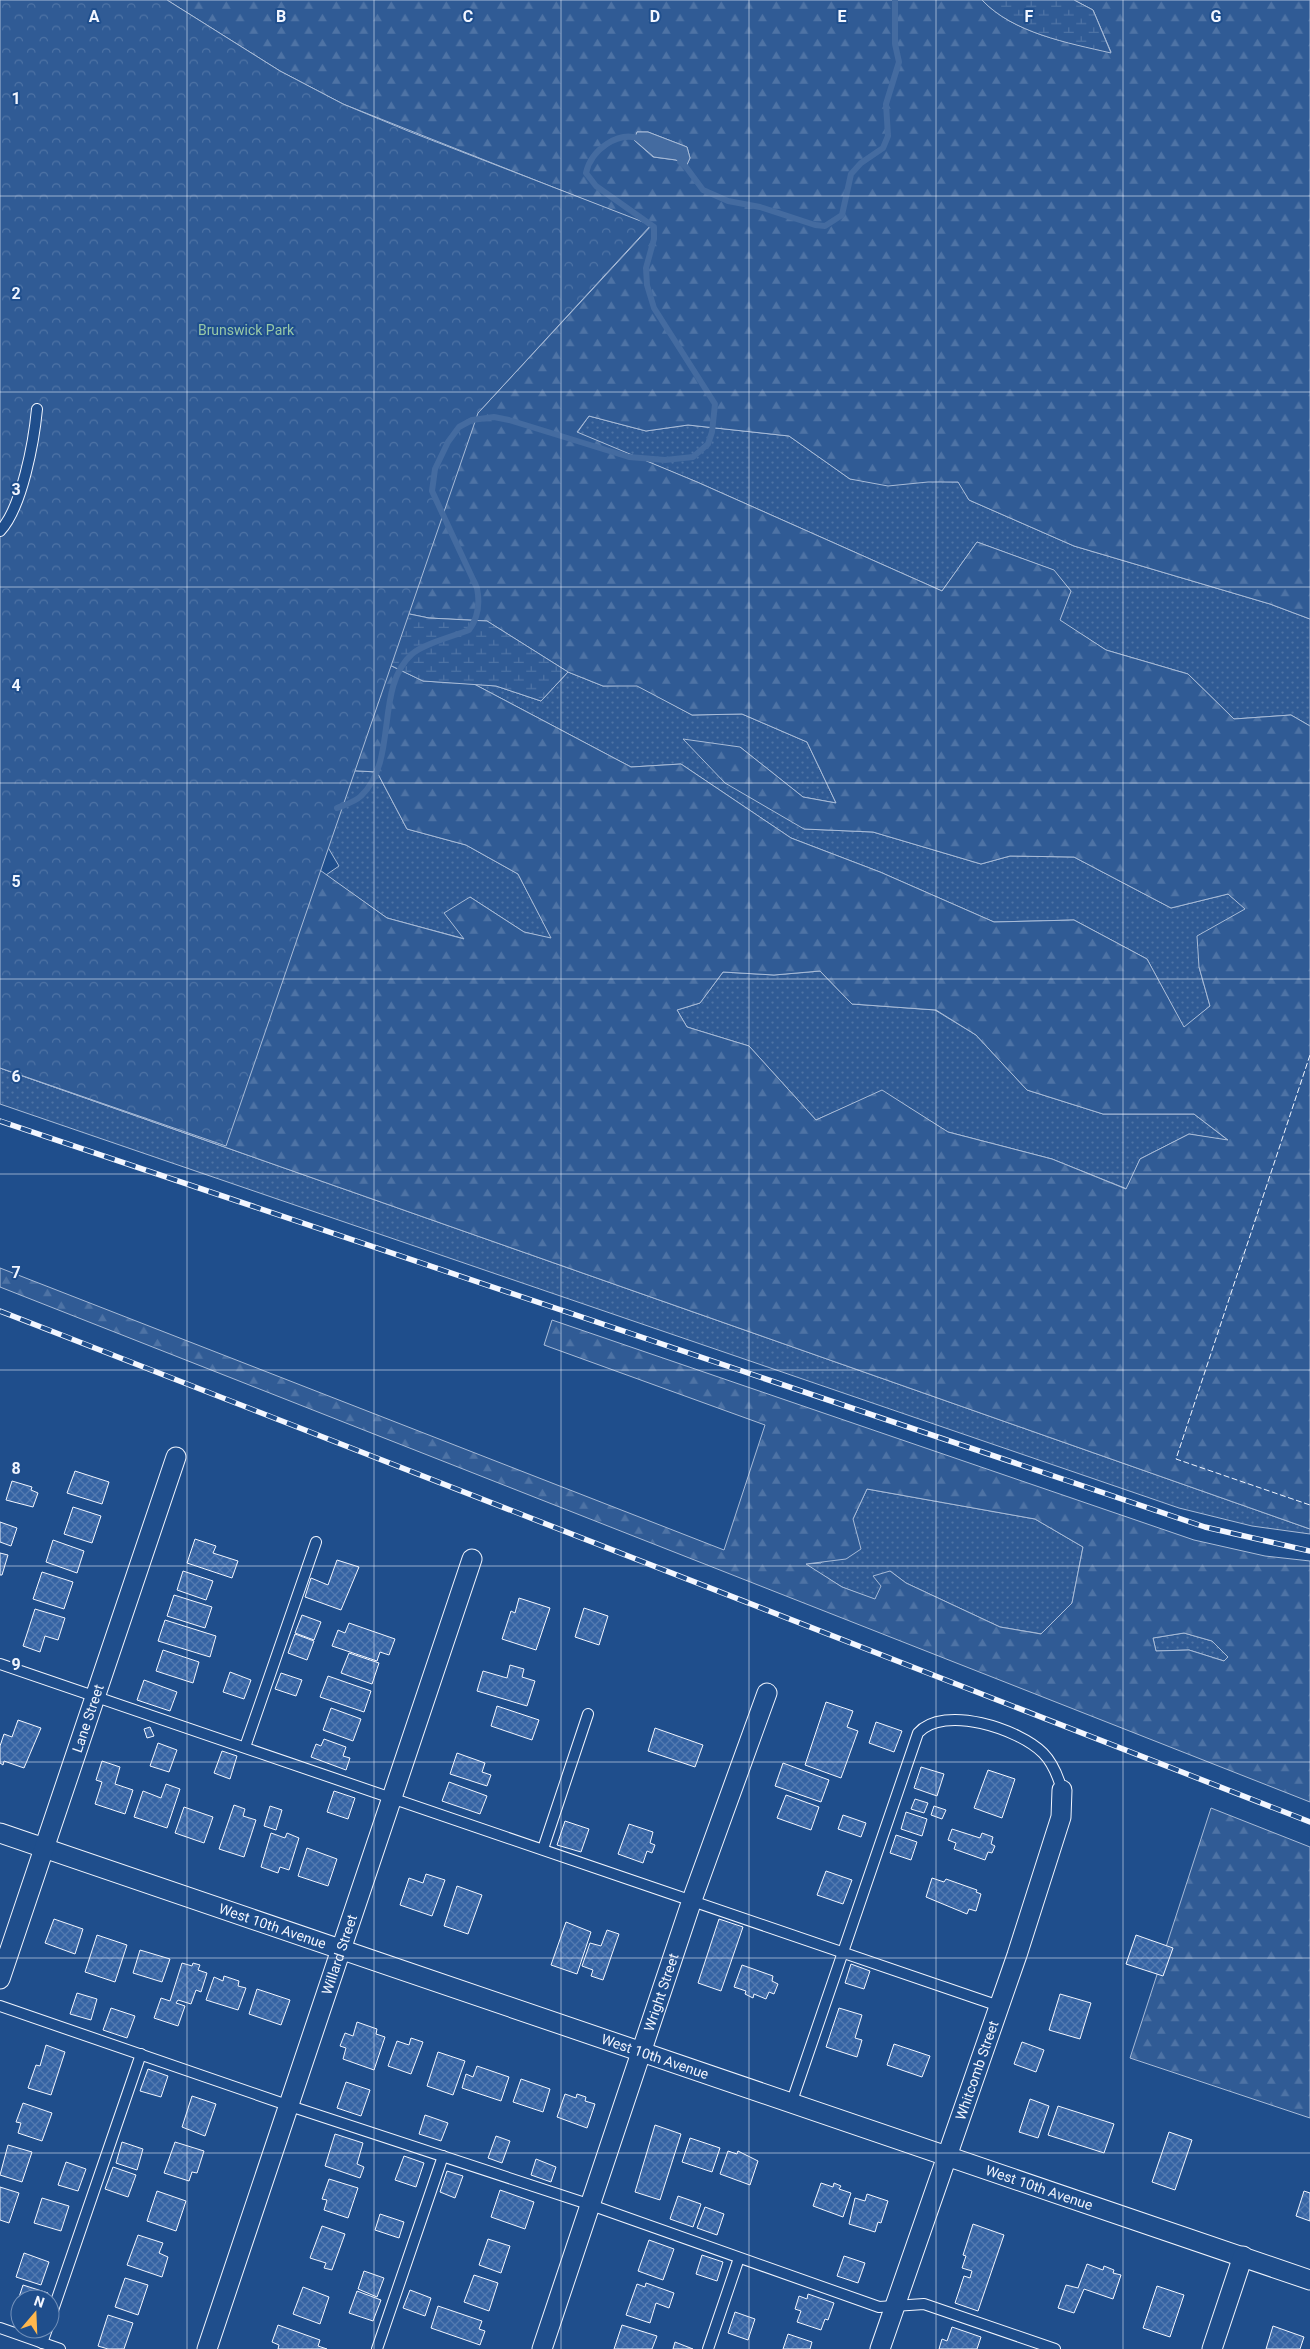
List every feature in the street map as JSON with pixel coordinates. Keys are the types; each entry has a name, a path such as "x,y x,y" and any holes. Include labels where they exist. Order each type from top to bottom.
{"street":[{"name":"Lane Street","path":"0,1980 176,1457"},
{"name":"Willard Street","path":"207,2349 472,1559"},
{"name":"Wright Street","path":"542,2349 692,1900 767,1693"},
{"name":"Whitcomb Street","path":"880,2349 945,2157 999,2006 1060,1817 1062,1790"},
{"name":"West 10th Avenue","path":"0,1833 1310,2280"},
{"path":"1212,2349 1243,2256"}],"lane":[{"path":"0,531 10,520 29,458 34,440 37,409"},
{"path":"245,1747 316,1542"},
{"path":"0,1664 999,2006"},
{"path":"543,1849 588,1714"},
{"path":"792,2104 915,1741 924,1727 938,1722 970,1721 1016,1736 1043,1753 1059,1776 1062,1790"},
{"path":"0,2006 290,2106 591,2205 879,2307 924,2304 1052,2349"},
{"path":"60,2291 141,2054"},
{"path":"377,2349 443,2156"},
{"path":"708,2349 739,2258"},
{"path":"0,2328 60,2349"},
{"path":"42,2343 43,2339"}],"green space":[{"name":"Brunswick Park","path":"0,0 167,0 280,71 343,104 651,225 478,413 226,1146 0,1068"},
{"path":"167,0 982,0 1009,21 1025,29 1077,45 1111,52 1093,10 1074,0 1310,0 1310,619 1270,604 1074,546 969,500 958,482 928,482 888,486 850,479 789,436 688,425 646,431 589,416 577,432 697,482 942,591 977,542 1054,570 1071,591 1060,620 1106,650 1188,674 1234,719 1291,715 1310,726 1310,1529 0,1068 0,707 24,708 91,754 132,791 245,811 259,844 303,858 387,918 464,939 444,913 470,897 524,932 551,938 518,874 466,845 407,829 377,772 341,770 330,780 318,774 294,791 242,769 179,771 94,716 99,697 39,662 0,669 0,556 24,527 51,464 61,409 113,425 182,433 207,449 264,477 324,493 397,487 408,515 419,510 420,487 400,461 392,438 397,416 405,404 417,390 441,399 466,416 478,413 651,226 343,104 280,71","holes":["637,132 648,132 687,147 690,158 686,166 676,160 653,157 634,140","102,496 147,535 208,553 289,544 385,609 429,618 487,621 568,672 603,686 637,686 692,715 742,714 807,742 836,803 803,797 740,747 683,739 725,783 804,829 873,832 981,864 1010,856 1074,857 1171,908 1228,894 1245,909 1197,936 1199,967 1210,1006 1184,1027 1147,959 1074,920 994,922 880,872 791,838 681,764 631,767 474,684 423,681 227,587 160,572 100,546 105,525 98,513","820,971 852,1004 936,1010 976,1035 1027,1090 1103,1114 1194,1114 1228,1140 1189,1134 1140,1159 1126,1189 1052,1159 948,1132 882,1090 816,1120 749,1046 687,1027 677,1010 700,1003 723,972 774,975"]},
{"path":"982,0 1074,0 1093,10 1111,53 1059,41 1025,29 1009,21"},
{"path":"589,416 646,431 688,425 789,436 850,479 959,482 969,500 1074,546 1270,604 1310,619 1310,726 1291,715 1234,719 1188,674 1106,650 1059,620 1071,591 1053,570 977,542 942,591 697,482 577,433"},
{"path":"227,587 385,609 429,618 487,621 568,672 541,701 496,686 423,681"},
{"path":"568,672 603,686 637,685 692,715 742,714 807,742 836,803 803,797 740,747 804,829 873,832 981,864 1010,856 1074,857 1171,908 1228,894 1246,909 1199,967 1210,1006 1184,1028 1147,959 1074,920 994,922 880,872 791,838 681,764 631,767 474,684 496,686 541,701"},
{"path":"340,770 377,772 407,829 466,845 518,874 552,939 524,932 470,897 465,939 387,918 326,875 339,866 323,839"},
{"path":"820,971 852,1004 935,1010 976,1035 1027,1090 1103,1114 1194,1114 1229,1141 1189,1134 1140,1159 1127,1189 1052,1159 948,1132 882,1091 816,1120 749,1046 687,1027 677,1010 700,1003 723,972 774,975"},
{"path":"0,1068 1310,1529 1310,1534 1252,1526 1179,1508 0,1104"},
{"path":"0,1268 724,1550 765,1425 544,1345 552,1320 1194,1540 1265,1556 1310,1561 1310,1802 0,1287","holes":["867,1489 1035,1519 1083,1547 1072,1603 1041,1634 1000,1627 906,1583 890,1571 873,1576 881,1586 875,1599 842,1587 806,1564 846,1559 861,1549 853,1519","1184,1633 1212,1641 1228,1657 1224,1661 1189,1650 1156,1651 1153,1638"]},
{"path":"867,1489 1035,1519 1083,1547 1072,1603 1042,1634 1000,1627 906,1583 890,1571 875,1600 842,1587 805,1564 821,1563 853,1519"},
{"path":"1184,1633 1212,1641 1228,1657 1224,1661 1189,1650 1156,1651 1153,1638"},
{"path":"1211,1808 1310,1847 1310,2118 1130,2058"}],"shaded area":[{"path":"637,132 648,132 687,147 690,158 686,167 676,160 654,157 634,140"}],"building":[{"path":"75,1471 109,1482 102,1504 67,1493"},
{"path":"12,1481 32,1487 31,1490 38,1493 33,1507 6,1500"},
{"path":"73,1507 101,1516 92,1543 64,1534"},
{"path":"0,1522 17,1528 11,1546 0,1542"},
{"path":"195,1539 216,1546 213,1553 238,1561 232,1578 187,1563"},
{"path":"53,1540 84,1551 77,1573 46,1562"},
{"path":"0,1553 8,1555 2,1575 0,1575"},
{"path":"337,1560 359,1567 341,1610 305,1597 311,1578 328,1585"},
{"path":"183,1571 213,1581 206,1600 177,1590"},
{"path":"42,1572 73,1582 64,1609 33,1599"},
{"path":"174,1595 212,1607 205,1628 167,1616"},
{"path":"519,1598 550,1608 536,1650 502,1639 511,1611 515,1613"},
{"path":"584,1608 608,1616 599,1645 575,1637"},
{"path":"35,1609 65,1618 58,1640 45,1636 40,1652 23,1646"},
{"path":"302,1615 321,1622 314,1640 295,1633"},
{"path":"165,1620 216,1636 210,1657 158,1641"},
{"path":"349,1623 395,1639 389,1655 380,1652 377,1661 332,1646 338,1630 345,1633"},
{"path":"295,1634 314,1641 307,1660 288,1653"},
{"path":"163,1650 199,1662 193,1683 156,1671"},
{"path":"349,1653 379,1663 372,1684 341,1673"},
{"path":"510,1665 524,1669 522,1677 535,1681 527,1706 477,1691 483,1671 507,1678"},
{"path":"230,1672 251,1680 244,1699 223,1692"},
{"path":"281,1673 302,1680 296,1696 275,1689"},
{"path":"328,1676 371,1691 364,1712 320,1697"},
{"path":"144,1680 177,1692 170,1711 137,1700"},
{"path":"826,1702 853,1711 847,1727 858,1731 841,1778 805,1765"},
{"path":"497,1706 539,1720 532,1740 491,1726"},
{"path":"331,1708 361,1719 353,1741 323,1730"},
{"path":"18,1720 41,1728 24,1768 4,1761 3,1765 0,1763 0,1746 4,1734 12,1737"},
{"path":"876,1722 902,1731 894,1752 869,1743"},
{"path":"150,1727 154,1736 147,1738 144,1729"},
{"path":"655,1728 703,1745 695,1767 648,1751"},
{"path":"324,1739 346,1747 343,1756 350,1758 346,1770 311,1757 316,1744 321,1746"},
{"path":"158,1743 177,1750 169,1772 150,1766"},
{"path":"222,1751 237,1756 230,1779 214,1773"},
{"path":"457,1753 485,1763 482,1772 491,1775 487,1786 450,1774"},
{"path":"102,1761 120,1767 115,1784 133,1790 125,1814 95,1804 102,1782 96,1780"},
{"path":"783,1763 829,1780 821,1802 775,1786"},
{"path":"921,1767 944,1774 937,1796 914,1788"},
{"path":"988,1770 1015,1779 1002,1818 974,1808"},
{"path":"449,1782 487,1796 480,1814 442,1801"},
{"path":"166,1784 180,1789 167,1828 134,1817 143,1791 161,1798"},
{"path":"334,1791 355,1798 348,1819 327,1812"},
{"path":"786,1795 819,1807 811,1830 777,1818"},
{"path":"915,1799 928,1803 924,1813 911,1809"},
{"path":"234,1805 245,1809 243,1816 256,1820 244,1857 219,1849"},
{"path":"270,1806 282,1810 276,1830 264,1826"},
{"path":"934,1806 946,1810 942,1819 931,1815"},
{"path":"184,1807 213,1817 204,1843 175,1833"},
{"path":"906,1812 927,1819 922,1836 901,1829"},
{"path":"843,1815 866,1823 861,1837 838,1829"},
{"path":"565,1821 589,1829 581,1852 557,1845"},
{"path":"629,1824 653,1832 650,1843 655,1845 652,1853 647,1851 643,1863 618,1854"},
{"path":"952,1829 980,1838 982,1833 993,1837 991,1844 995,1846 992,1853 988,1852 985,1860 954,1849 956,1843 948,1840"},
{"path":"271,1833 285,1838 287,1833 299,1838 289,1870 280,1867 278,1873 261,1867"},
{"path":"896,1835 917,1842 911,1860 890,1853"},
{"path":"307,1848 337,1859 328,1886 298,1876"},
{"path":"826,1871 852,1880 843,1904 817,1895"},
{"path":"426,1874 445,1880 432,1916 400,1905 409,1878 423,1883"},
{"path":"932,1878 944,1882 946,1879 977,1890 976,1892 981,1894 976,1911 969,1909 967,1914 926,1897"},
{"path":"457,1886 482,1895 468,1934 444,1926"},
{"path":"54,1919 83,1929 75,1954 45,1943"},
{"path":"719,1919 743,1927 721,1991 698,1983"},
{"path":"566,1922 591,1932 577,1974 551,1965"},
{"path":"607,1930 619,1934 603,1980 591,1976 593,1970 582,1966 590,1943 601,1946"},
{"path":"97,1935 127,1945 115,1982 85,1972"},
{"path":"1136,1935 1173,1948 1163,1976 1126,1964"},
{"path":"140,1950 170,1959 162,1982 133,1973"},
{"path":"182,1963 192,1966 193,1963 200,1965 198,1970 207,1973 201,1992 196,1990 191,2004 178,2000 176,2003 185,2006 178,2026 154,2018 161,1998 170,2001"},
{"path":"851,1964 870,1971 864,1989 845,1983"},
{"path":"742,1965 773,1976 772,1981 778,1984 774,1994 769,1992 766,1999 754,1994 753,1998 745,1994 746,1991 734,1987"},
{"path":"224,1976 239,1981 238,1986 246,1988 238,2010 206,2000 214,1977 223,1981"},
{"path":"257,1989 290,2000 281,2025 249,2014"},
{"path":"77,1993 97,1999 91,2020 70,2014"},
{"path":"1060,1994 1091,2003 1080,2039 1049,2030"},
{"path":"111,2008 135,2016 127,2038 103,2030"},
{"path":"839,2008 862,2015 855,2038 862,2040 857,2057 826,2047"},
{"path":"357,2022 377,2029 376,2034 385,2037 374,2070 343,2059 346,2048 340,2046 345,2033 353,2036"},
{"path":"411,2038 423,2042 411,2074 388,2066 397,2041 409,2045"},
{"path":"1022,2042 1044,2050 1036,2072 1014,2064"},
{"path":"894,2044 930,2056 922,2077 887,2065"},
{"path":"46,2045 65,2052 51,2095 28,2088 36,2065 40,2066"},
{"path":"438,2052 465,2061 453,2095 427,2086"},
{"path":"477,2066 509,2077 501,2101 462,2088 466,2074 473,2077"},
{"path":"148,2069 168,2076 161,2097 140,2091"},
{"path":"521,2079 550,2089 543,2112 513,2102"},
{"path":"346,2082 370,2090 361,2116 337,2108"},
{"path":"565,2094 576,2098 577,2094 586,2097 585,2101 595,2104 587,2128 557,2117"},
{"path":"192,2096 216,2104 205,2136 182,2127"},
{"path":"1030,2099 1049,2106 1038,2138 1019,2132"},
{"path":"23,2103 52,2113 42,2141 18,2133 21,2123 16,2122"},
{"path":"1058,2106 1114,2124 1104,2153 1048,2135"},
{"path":"425,2115 448,2123 441,2141 419,2134"},
{"path":"655,2125 681,2134 660,2200 635,2192"},
{"path":"1169,2132 1192,2140 1175,2190 1152,2182"},
{"path":"335,2134 363,2143 357,2164 364,2167 360,2178 325,2166"},
{"path":"496,2136 510,2141 502,2163 488,2158"},
{"path":"690,2138 720,2148 712,2172 682,2162"},
{"path":"122,2142 143,2149 137,2170 116,2163"},
{"path":"175,2142 204,2151 197,2173 192,2172 189,2181 164,2173"},
{"path":"8,2145 32,2152 22,2182 0,2175"},
{"path":"728,2151 737,2154 738,2151 758,2161 750,2185 720,2174"},
{"path":"404,2156 424,2163 416,2187 395,2180"},
{"path":"536,2159 556,2167 551,2182 531,2175"},
{"path":"66,2162 86,2169 78,2191 58,2185"},
{"path":"113,2167 136,2175 128,2197 105,2189"},
{"path":"447,2171 463,2176 455,2198 440,2192"},
{"path":"329,2179 358,2188 348,2218 324,2210 327,2200 322,2199"},
{"path":"821,2183 833,2187 834,2183 841,2186 839,2189 851,2193 843,2217 813,2206"},
{"path":"0,2187 19,2193 9,2223 0,2220"},
{"path":"500,2190 534,2202 525,2229 491,2217"},
{"path":"157,2191 186,2201 176,2231 147,2221"},
{"path":"1304,2191 1310,2193 1310,2221 1296,2216"},
{"path":"867,2194 888,2201 881,2223 878,2222 875,2232 849,2224 855,2198 865,2201"},
{"path":"678,2196 701,2204 693,2227 670,2219"},
{"path":"42,2198 69,2206 61,2231 34,2223"},
{"path":"705,2207 724,2214 717,2235 697,2228"},
{"path":"380,2214 404,2222 399,2238 375,2230"},
{"path":"973,2224 1004,2235 978,2311 955,2303 964,2276 970,2278 972,2271 962,2268 966,2256 963,2255"},
{"path":"322,2226 345,2234 332,2270 324,2268 326,2263 310,2258"},
{"path":"138,2235 163,2243 159,2253 168,2257 162,2277 127,2265"},
{"path":"488,2239 510,2246 501,2273 479,2265"},
{"path":"649,2240 674,2249 663,2280 638,2271"},
{"path":"24,2253 49,2262 41,2285 16,2277"},
{"path":"702,2255 723,2262 717,2281 696,2274"},
{"path":"844,2256 865,2263 858,2283 837,2276"},
{"path":"1087,2264 1103,2270 1104,2266 1114,2270 1113,2273 1121,2275 1113,2299 1084,2289 1074,2313 1058,2308 1066,2285 1078,2288"},
{"path":"364,2271 384,2278 377,2297 358,2289"},
{"path":"474,2275 498,2283 489,2311 464,2302"},
{"path":"125,2278 148,2285 138,2315 115,2307"},
{"path":"646,2283 674,2293 669,2308 656,2303 650,2323 626,2315 637,2284 645,2287"},
{"path":"23,2285 36,2289 22,2289"},
{"path":"1157,2286 1184,2295 1170,2337 1143,2328"},
{"path":"303,2287 329,2297 320,2324 293,2314"},
{"path":"410,2290 431,2298 425,2316 403,2308"},
{"path":"357,2291 381,2300 373,2321 349,2313"},
{"path":"808,2294 834,2303 828,2320 825,2319 821,2330 797,2322 801,2311 795,2309 799,2296 807,2299"},
{"path":"438,2306 482,2321 479,2329 485,2331 480,2345 431,2328"},
{"path":"735,2312 755,2319 748,2340 728,2333"},
{"path":"108,2315 133,2323 124,2349 108,2349 98,2346"},
{"path":"278,2325 320,2340 318,2346 327,2349 278,2349 279,2345 272,2342"},
{"path":"622,2325 657,2336 652,2349 614,2349"},
{"path":"1273,2326 1304,2337 1300,2349 1266,2349"},
{"path":"952,2327 981,2337 977,2349 939,2349 942,2339 947,2341"},
{"path":"788,2334 812,2342 810,2349 783,2349"},
{"path":"675,2342 693,2349 673,2349"}],"waterway":[{"path":"680,162 703,190 728,201 760,207 815,225 825,226 842,215 851,174 861,163 883,148 888,136 886,104 899,62 895,44 895,0"},
{"path":"337,808 359,798 373,781 380,763 384,744 393,685 400,668 417,650 469,630 476,615 478,605 477,588 432,491 435,469 448,442 459,427 472,420 494,417 629,457 665,460 693,457 708,444 712,432 715,404 654,308 647,285 646,268 654,239 654,227 596,186 586,173 593,157 607,144 623,137 641,139"}],"railway":[{"path":"0,1121 1205,1527 1310,1551"},
{"path":"0,1311 1310,1822"}],"fence":[{"path":"1310,1055 1176,1459 1310,1505"}]}
